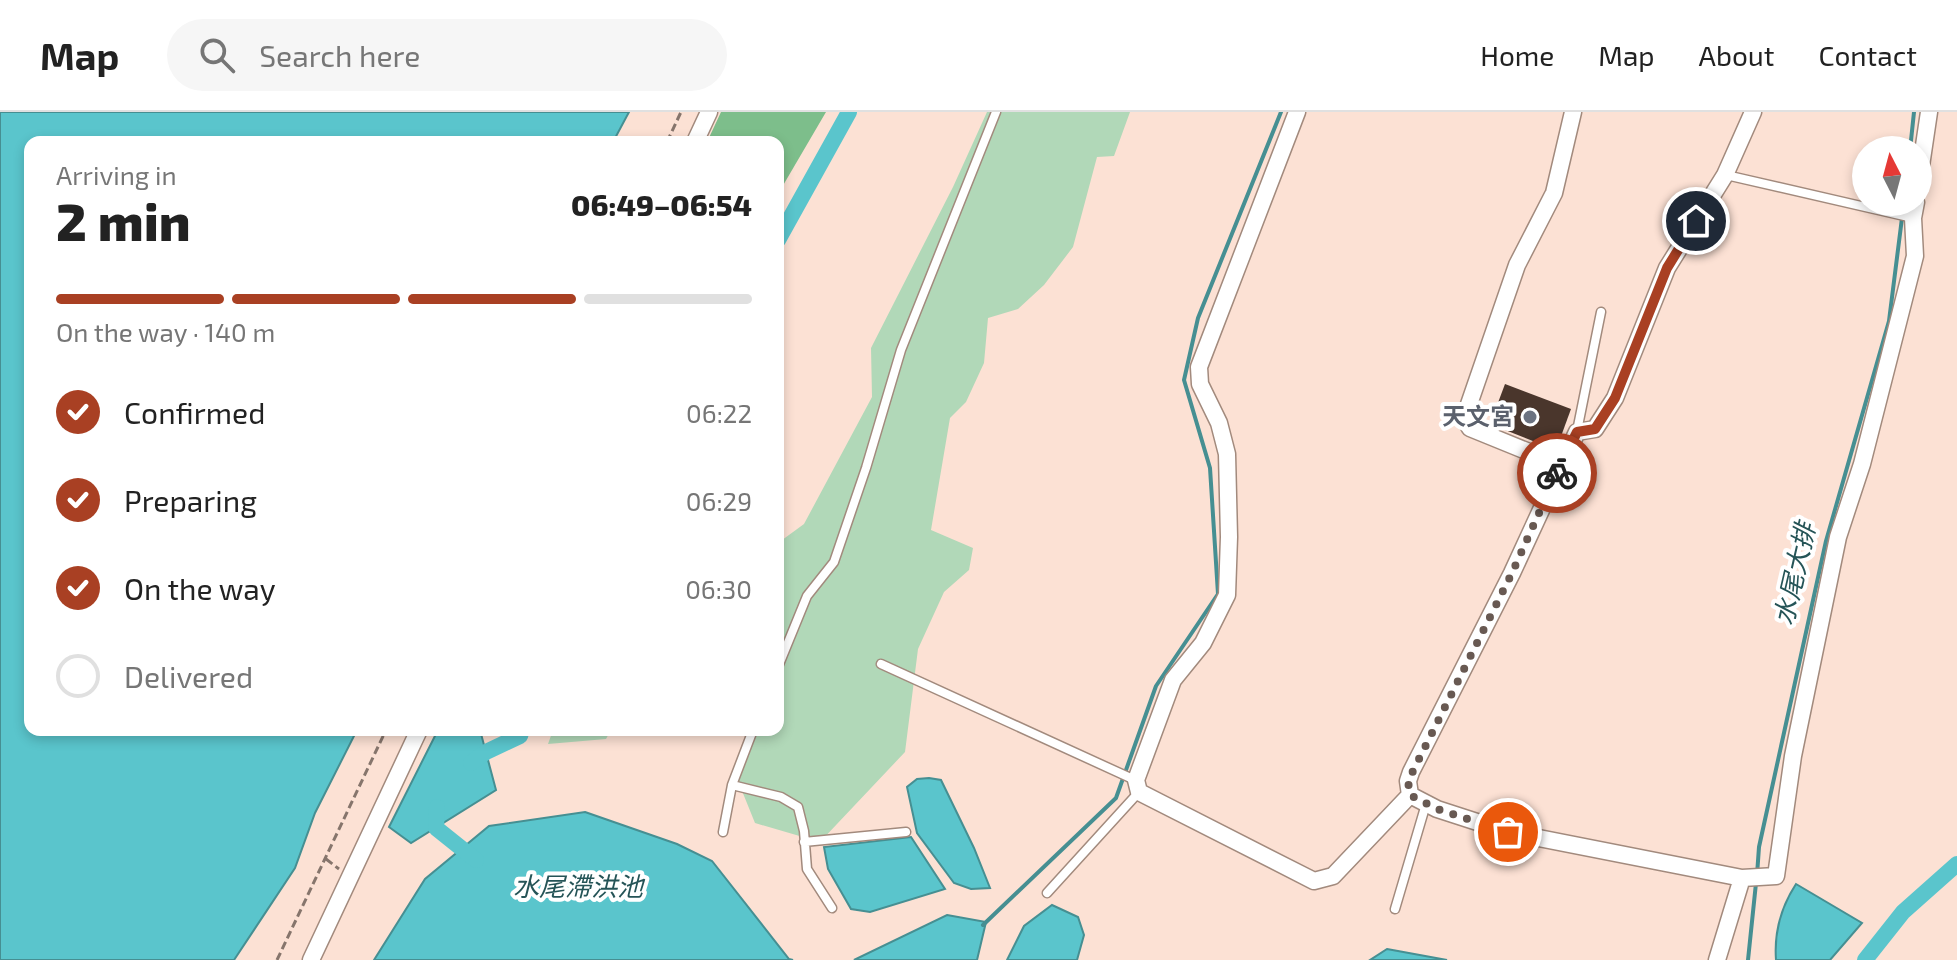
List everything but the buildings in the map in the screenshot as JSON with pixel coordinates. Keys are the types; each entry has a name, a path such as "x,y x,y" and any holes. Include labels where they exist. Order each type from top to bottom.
{"street":[{"path":"698,136 709,112"},
{"path":"1297,112 1199,367 1200,384 1219,423 1227,454 1227,595 1203,643 1173,680 1135,783 1314,881 1333,876 1410,795"},
{"path":"1561,465 1470,428 1466,421 1467,410 1517,265 1554,193 1573,112"},
{"path":"1410,795 1408,781 1411,772 1512,573 1577,432 1595,429 1615,398 1667,268 1725,175 1753,112"},
{"path":"1925,136 1929,112"},
{"path":"1410,795 1426,804 1508,832 1751,878 1776,876 1793,756 1838,537 1862,464 1915,256 1912,216"},
{"path":"311,960 416,736"},
{"path":"1717,960 1751,878"}],"lane":[{"path":"784,652 807,596 834,562 901,350 996,112"},
{"path":"1725,175 1852,204"},
{"path":"1577,432 1601,312"},
{"path":"881,664 1118,772 1135,783 1047,893"},
{"path":"723,832 732,785 751,736"},
{"path":"732,785 781,797 798,807 807,869 832,908"},
{"path":"1395,909 1426,804"},
{"path":"804,842 906,832"}],"path":[{"path":"670,136 681,112"},
{"path":"277,960 383,736"}],"green space":[{"path":"721,112 826,112 784,184 784,136 710,136"},
{"path":"987,112 1130,112 1114,156 1097,157 1073,247 1044,285 1018,309 988,318 984,363 966,402 950,418 931,530 973,548 969,570 944,592 918,649 905,752 820,842 755,823 736,776 749,736 784,736 784,539 804,524 872,397 871,348 953,187"},
{"path":"551,736 608,736 606,739 548,744"}],"water":[{"path":"0,112 629,112 616,136 24,136 24,736 354,736 315,813 295,868 234,960 0,960"},
{"path":"435,736 482,736 496,790 411,843 389,827"},
{"path":"917,779 941,780 990,888 971,889 954,883 917,833 907,787"},
{"name":"水尾滯洪池","path":"585,812 677,844 712,861 789,959 793,960 374,960 425,879 489,826"},
{"path":"911,837 945,889 870,912 851,909 828,869 824,847"},
{"path":"1796,884 1862,923 1830,960 1776,960 1780,920"},
{"path":"1052,905 1078,917 1084,935 1077,960 1007,960 1024,926"},
{"path":"947,915 986,922 977,960 854,960"},
{"path":"1387,949 1447,960 1370,960"}],"waterway":[{"path":"784,229 849,112"},
{"path":"983,925 1116,798 1156,686 1218,594 1210,468 1184,380 1198,318 1281,112"},
{"name":"水尾大排","path":"1911,136 1914,112"},
{"name":"水尾大排","path":"1757,875 1759,847 1826,541 1889,321 1902,216"},
{"path":"471,763 520,736"},
{"path":"437,807 436,828 476,860"},
{"name":"水尾大排","path":"1865,960 1903,912 1957,864"},
{"name":"水尾大排","path":"1748,960 1756,883"}],"way so far":[{"path":"1508,832 1426,804 1410,795 1408,781 1512,573 1557,473"}],"place":[{"name":"天文宮","path":"1530,417"}],"route":[{"path":"1557,473 1577,432 1595,429 1615,398 1667,268 1696,221"}]}
